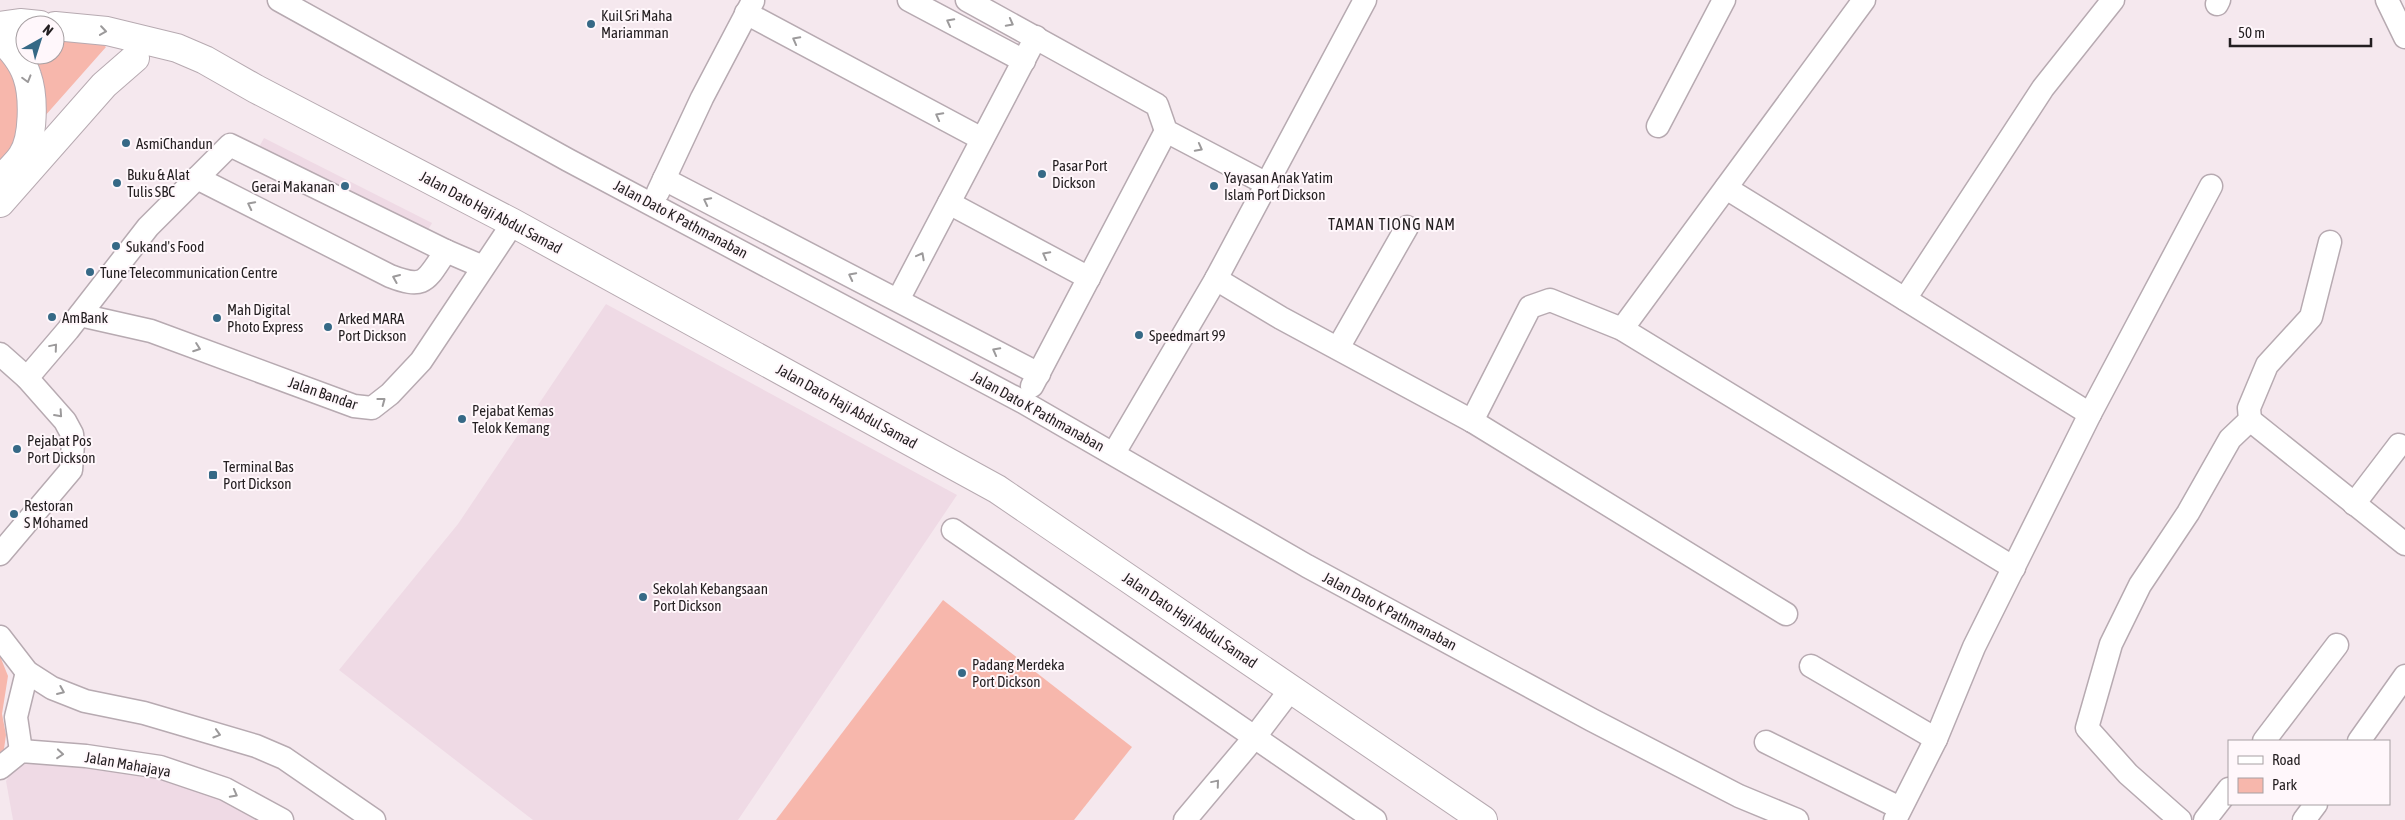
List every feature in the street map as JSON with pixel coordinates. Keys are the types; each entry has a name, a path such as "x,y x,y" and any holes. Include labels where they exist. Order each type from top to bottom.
{"main road":[{"path":"0,26 15,24"},
{"name":"Jalan Dato Haji Abdul Samad","path":"65,27 107,31 177,48 205,60 256,90 513,223 997,489 1456,804 1483,820"},
{"path":"0,39 16,56 27,75 31,112 30,132 23,155"},
{"path":"0,180 95,78 110,66 177,48"},
{"path":"0,203 104,85 135,58"}],"street":[{"name":"Jalan Dato K Pathmanaban","path":"279,0 568,160 1023,402 1307,566 1566,706 1739,796 1797,820"},
{"path":"909,0 1024,61"},
{"path":"968,0 1157,105 1166,131 1265,183"},
{"path":"1114,453 1216,279 1265,183 1365,0"},
{"path":"1658,126 1724,0"},
{"path":"1622,329 1864,0"},
{"path":"1905,299 2043,88 2113,0"},
{"path":"2387,0 2405,37"},
{"path":"652,203 702,98 750,6 982,139"},
{"path":"898,300 1036,37"},
{"path":"1023,402 1166,131"},
{"path":"27,378 80,315 148,227 230,145 446,252 483,267"},
{"path":"197,178 411,284 426,280 446,252"},
{"path":"664,179 1039,374"},
{"path":"1766,742 1898,814 1936,739 1974,647 2090,414 2211,186"},
{"path":"1726,188 2090,414"},
{"path":"949,203 1089,278"},
{"name":"Jalan Bandar","path":"80,315 151,331 354,406 372,408 390,394 421,362 513,223"},
{"path":"1338,348 1408,228"},
{"path":"2330,242 2311,317 2267,366 2249,408 2250,420 2405,544"},
{"path":"1216,279 1472,421 1786,614"},
{"path":"1472,421 1530,307 1550,300 1622,329 2014,568"},
{"path":"0,354 27,378 65,421 72,434 71,470 0,554"},
{"path":"2180,820 2128,774 2086,728 2111,644 2140,584 2188,513 2230,439 2250,420"},
{"path":"2354,504 2399,444"},
{"path":"952,530 1374,820"},
{"path":"0,637 26,672 52,688 85,701 144,713 248,744 277,755 374,820"},
{"path":"2265,740 2337,645"},
{"path":"1811,666 1936,739"},
{"path":"0,768 21,751 16,716 26,672"},
{"path":"2361,740 2405,676"},
{"path":"1185,820 1254,738 1291,689"},
{"name":"Jalan Mahajaya","path":"21,751 86,756 160,767 225,789 282,820"},
{"path":"2205,820 2228,789"},
{"path":"2304,820 2315,805"}],"shaded area":[{"name":"Gerai Makanan","path":"264,138 432,223 425,235 258,149"},
{"name":"Sekolah Kebangsaan Port Dickson","path":"606,304 957,495 738,820 533,820 339,670 458,524"},
{"path":"20,760 144,773 226,798 266,820 13,820 6,781"}],"green space":[{"path":"65,37 100,41 106,47 44,117 41,79 36,65 65,65"},
{"path":"0,55 7,63 16,85 19,97 20,121 14,143 0,162"},
{"name":"Padang Merdeka Port Dickson","path":"943,600 1132,747 1074,820 776,820"},
{"path":"0,656 8,676 2,714 6,735 3,756 0,758"}],"place":[{"name":"Kuil Sri Maha Mariamman","path":"591,24"},
{"name":"AsmiChandun","path":"126,143"},
{"name":"Pasar Port Dickson","path":"1042,174"},
{"name":"Buku & Alat Tulis SBC","path":"117,183"},
{"name":"Gerai Makanan","path":"345,186"},
{"name":"Yayasan Anak Yatim Islam Port Dickson","path":"1214,186"},
{"name":"Sukand's Food","path":"116,246"},
{"name":"Tune Telecommunication Centre","path":"90,272"},
{"name":"AmBank","path":"52,317"},
{"name":"Mah Digital Photo Express","path":"217,318"},
{"name":"Arked MARA Port Dickson","path":"328,327"},
{"name":"Speedmart 99","path":"1139,335"},
{"name":"Pejabat Kemas Telok Kemang","path":"462,419"},
{"name":"Pejabat Pos Port Dickson","path":"17,449"},
{"name":"Terminal Bas Port Dickson","path":"213,475"},
{"name":"Restoran S Mohamed","path":"14,514"},
{"name":"Sekolah Kebangsaan Port Dickson","path":"643,597"},
{"name":"Padang Merdeka Port Dickson","path":"962,673"}],"district":[{"name":"TAMAN TIONG NAM","path":"1392,224"}]}
